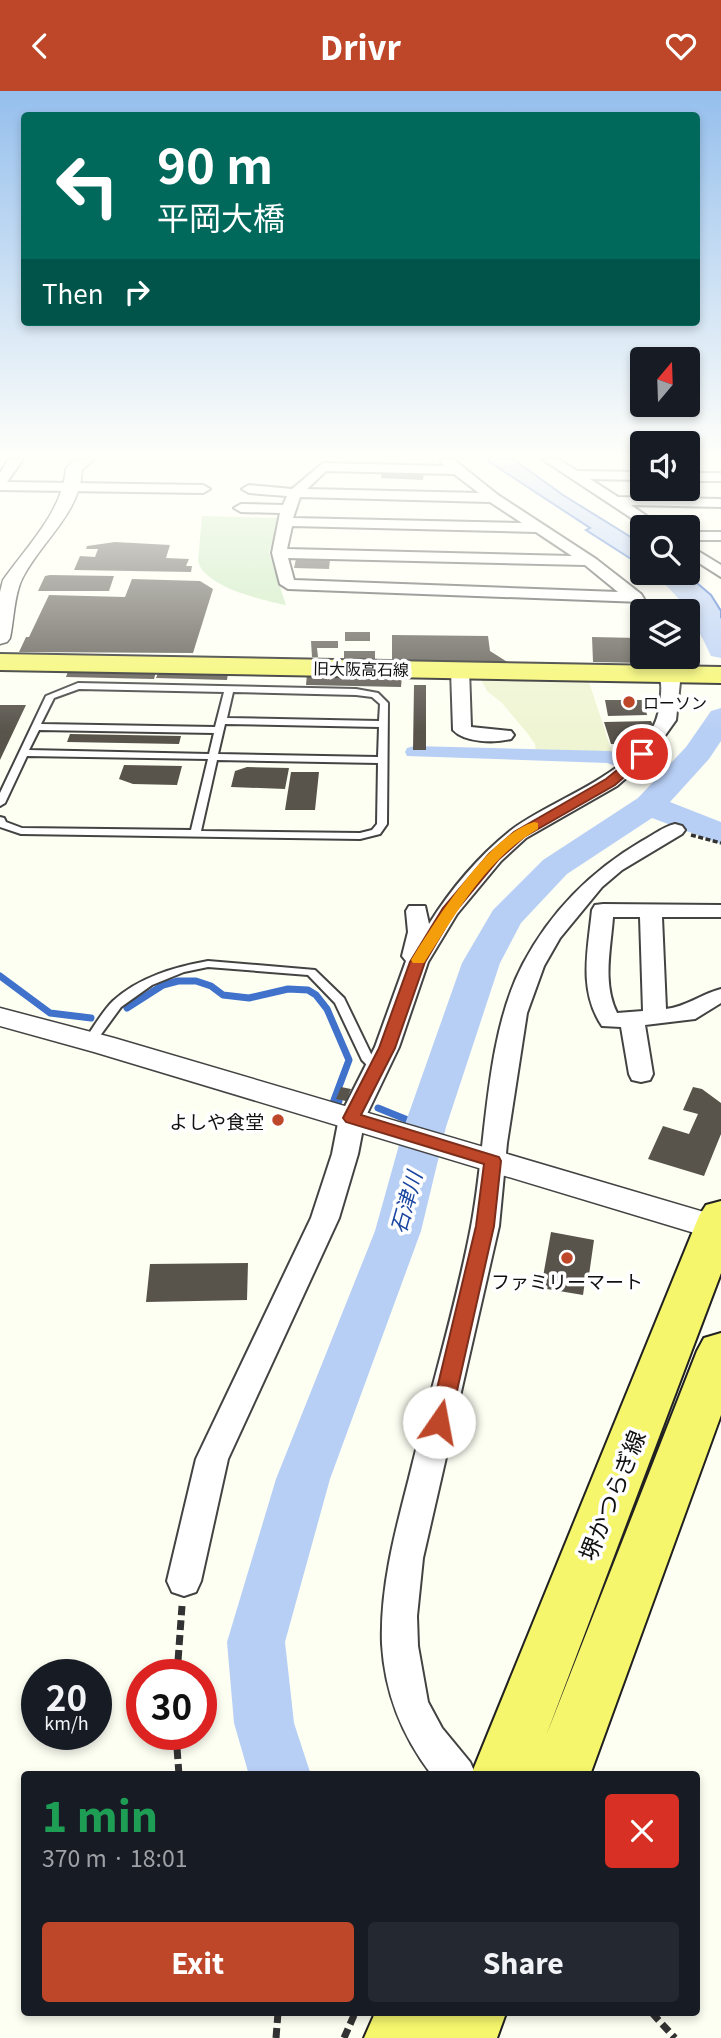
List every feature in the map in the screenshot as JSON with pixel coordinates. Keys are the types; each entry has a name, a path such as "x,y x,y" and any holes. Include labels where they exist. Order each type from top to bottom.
{"main road":[{"name":"旧大阪高石線","path":"0,662 630,669"},
{"name":"旧大阪高石線","path":"665,669 721,675"},
{"name":"堺かつらぎ線","path":"502,1771 719,1224"},
{"path":"562,1771 721,1351"},
{"path":"398,2038 407,2016"},
{"path":"463,2038 471,2016"}],"street":[{"path":"0,638 12,580 34,550"},
{"path":"280,550 288,584 347,596 442,574 588,561"},
{"path":"570,550 635,597"},
{"path":"279,553 635,597"},
{"path":"700,557 721,572"},
{"path":"460,669 469,706 462,730 471,734 505,735"},
{"path":"184,1581 212,1458 324,1218 357,1119 376,1067 387,1048 417,962 448,911 494,857 519,834 610,782 642,754 667,720 671,682 665,669"},
{"path":"454,1771 429,1741 410,1706 400,1646 400,1616 406,1557 485,1226 485,1158 515,1013 533,967 550,936 595,883 615,866 675,830"},
{"path":"721,911 603,910 597,993 602,1011 610,1021 688,1014 710,999 721,996"},
{"path":"640,1074 651,910"},
{"path":"417,911 419,932 413,956 417,962"},
{"path":"0,1017 719,1224"}],"lane":[{"path":"0,803 50,696 78,686 356,692 375,695 384,703 382,824 376,832 360,836 21,831 1,824 0,820"},
{"path":"195,833 229,689"},
{"path":"35,727 383,724"},
{"path":"23,753 383,760"},
{"path":"90,1041 117,1003 148,983 181,969 208,964 311,972 340,1001 368,1060 376,1067"}],"path":[{"path":"675,830 721,843"},
{"path":"178,1659 184,1581"},
{"path":"177,1750 179,1771"},
{"path":"276,2038 278,2016"},
{"path":"344,2038 354,2016"},
{"path":"655,2016 675,2038"}],"green space":[{"path":"199,550 270,550 286,605 222,585 203,570 198,561"},
{"path":"480,678 588,679 613,755 536,753 535,744 528,734 502,703 487,691"}],"water":[{"path":"617,550 630,550 630,558"},
{"path":"680,585 699,585 711,595 721,611 721,639 716,636 703,637 700,626 712,624 708,619 700,618 700,599 681,599 677,593 683,590"}],"building":[{"path":"98,550 169,550 166,558 189,559 186,566 192,566 191,572 74,570 80,556 95,557"},
{"path":"296,559 330,560 329,569 294,568"},
{"path":"45,576 114,576 109,591 38,591"},
{"path":"132,579 200,581 213,589 193,653 19,652 49,595 125,597"},
{"path":"345,632 370,632 370,641 345,641"},
{"path":"392,635 488,636 490,651 509,663 392,661"},
{"path":"592,637 630,638 630,663 593,662"},
{"path":"311,641 338,641 338,648 317,648 318,657 312,657"},
{"path":"344,651 375,651 375,660 344,659"},
{"path":"68,671 156,672 154,679 66,677"},
{"path":"158,673 228,674 227,680 156,678"},
{"path":"307,674 402,676 401,687 306,685"},
{"path":"414,685 426,685 426,750 413,750"},
{"path":"605,700 644,700 647,715 608,716"},
{"path":"0,705 26,705 0,760"},
{"path":"651,721 656,730 645,744 611,744 604,722"},
{"path":"70,734 181,736 179,744 67,742"},
{"path":"124,765 182,766 177,785 133,784 119,779"},
{"path":"247,767 289,768 285,789 231,787 235,771"},
{"path":"291,772 319,772 315,810 285,810"},
{"path":"341,1087 351,1089 346,1101 336,1099"},
{"path":"693,1087 702,1089 721,1103 721,1134 704,1176 648,1159 663,1126 689,1134 698,1114 683,1110"},
{"path":"551,1232 594,1240 588,1282 585,1281 583,1295 541,1288"},
{"path":"248,1263 247,1300 146,1302 150,1264"}],"waterway":[{"name":"石津川","path":"681,585 700,607 713,628 721,650"},
{"name":"石津川","path":"649,805 698,753 721,717"},
{"path":"414,752 610,757 622,762"},
{"name":"石津川","path":"279,1771 264,1723 256,1642 303,1479 398,1231 425,1127 481,963 506,918 555,867 649,805"},
{"path":"649,805 721,834"},
{"path":"0,976 50,1013 91,1018"},
{"path":"127,1008 163,985 178,981 196,981 211,986 223,995 249,998 288,989 308,990 316,995 327,1009 349,1060 334,1100 339,1101"},
{"path":"378,1108 425,1127"},
{"name":"石津川","path":"436,2016 457,2038"}],"slow traffic":[{"path":"418,960 448,911 494,857 519,834 534,826"}],"place":[{"name":"ローソン","path":"629,702"},
{"name":"よしや食堂","path":"278,1120"},
{"name":"ファミリーマート","path":"567,1258"}],"route":[{"path":"439,1422 485,1226 493,1161 352,1118 387,1048 417,962 448,911 494,857 519,834 610,782 642,754"}]}
